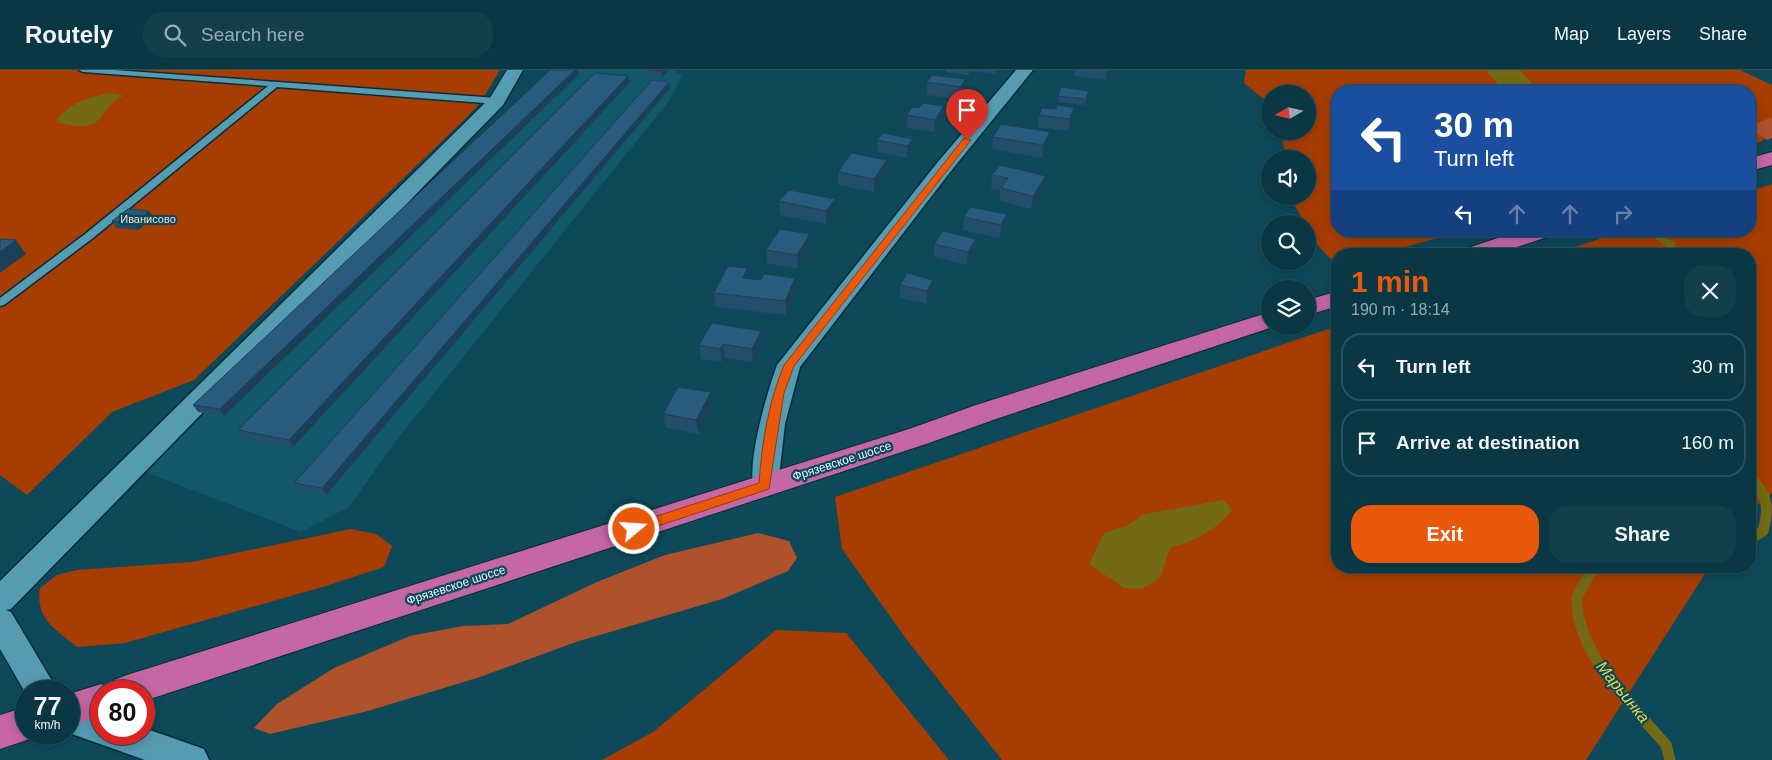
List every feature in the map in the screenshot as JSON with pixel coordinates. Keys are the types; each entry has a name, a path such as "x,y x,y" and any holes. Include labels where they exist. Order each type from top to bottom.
{"highway":[{"path":"1756,162 1772,158"},
{"path":"1491,248 1524,237"},
{"path":"1316,305 1331,300"},
{"name":"Фрязевское шоссе","path":"155,682 765,486 1261,323"},
{"path":"0,732 15,727"}],"street":[{"path":"0,600 497,101 515,70"},
{"path":"765,486 767,455 778,393 789,365 944,167 1025,70"},
{"path":"0,621 35,680"},
{"path":"147,745 192,760"}],"lane":[{"path":"83,70 497,101"},
{"path":"0,303 89,236 276,84"}],"shaded area":[{"path":"558,70 673,70 682,76 669,101 394,443 349,507 301,532 138,469"},
{"path":"112,93 122,95 122,97 112,102 98,121 93,124 75,126 56,122 73,105 96,96"},
{"path":"1772,117 1772,138 1767,140 1756,133 1756,124"},
{"path":"1224,500 1232,510 1225,518 1212,530 1189,542 1170,548 1160,578 1142,589 1124,588 1089,564 1104,533 1128,525 1144,514"},
{"path":"758,533 789,541 797,558 788,571 722,599 576,642 480,677 368,711 270,734 254,728 277,704 334,668 410,636 463,626 508,624 597,582 665,555"}],"green space":[{"name":"Иванисово","path":"0,70 500,70 480,103 464,120 194,380 112,412 27,495 0,475"},
{"path":"1246,70 1740,70 1772,85 1772,129 1761,142 1756,143 1756,85 1331,85 1331,237 1441,237 1401,248 1331,248 1331,259 1316,242 1316,215 1300,215 1295,205 1316,205 1316,150 1284,150 1283,140 1316,140 1316,85 1261,85 1261,97 1244,83"},
{"path":"1772,184 1772,493 1756,506 1756,248 1572,248 1605,237 1756,237 1756,189"},
{"path":"1331,328 1331,573 1706,573 1586,760 1002,760 907,640 842,549 835,497 1311,335 1316,335 1316,333"},
{"path":"351,529 376,534 392,546 384,567 326,586 125,643 77,647 49,623 41,608 39,599 40,588 57,575 77,570 192,562"},
{"path":"776,630 846,633 949,760 602,760 653,732"}],"building":[{"path":"550,70 575,70 220,409 193,405"},
{"path":"595,73 628,76 289,440 238,430"},
{"path":"932,75 965,79 961,87 927,82"},
{"path":"652,80 669,82 322,488 294,483"},
{"path":"1061,87 1089,91 1086,99 1058,96"},
{"path":"923,103 944,106 935,120 907,115 912,107 919,108"},
{"path":"1057,105 1074,108 1070,119 1039,115 1042,108 1056,109"},
{"path":"1001,124 1050,132 1043,145 993,137"},
{"path":"883,133 913,139 907,146 877,140"},
{"path":"851,153 887,160 874,179 838,172"},
{"path":"1000,165 1046,176 1033,196 1001,188 1008,178 992,175"},
{"path":"789,190 835,199 826,211 779,201"},
{"path":"970,207 1007,214 1001,225 964,217"},
{"path":"128,209 149,211 134,224 112,221"},
{"path":"780,229 810,234 797,255 766,250"},
{"path":"943,231 976,239 968,252 934,244"},
{"path":"0,239 16,240 0,252"},
{"path":"728,266 747,268 743,278 761,280 764,274 795,278 785,301 714,293"},
{"path":"907,273 933,280 927,291 900,285"},
{"path":"712,323 761,331 752,349 723,344 720,349 699,345"},
{"path":"678,387 711,392 696,420 663,414"}],"waterway":[{"name":"Марьинка","path":"1502,70 1516,85"},
{"name":"Марьинка","path":"1659,237 1671,246"},
{"name":"Марьинка","path":"1756,484 1763,496 1766,508 1763,531 1756,535"},
{"name":"Марьинка","path":"1591,573 1577,600 1579,620 1586,640 1596,660 1609,678 1666,745 1670,760"}],"route":[{"path":"634,529 765,486 767,455 778,393 789,365 967,140"}]}
